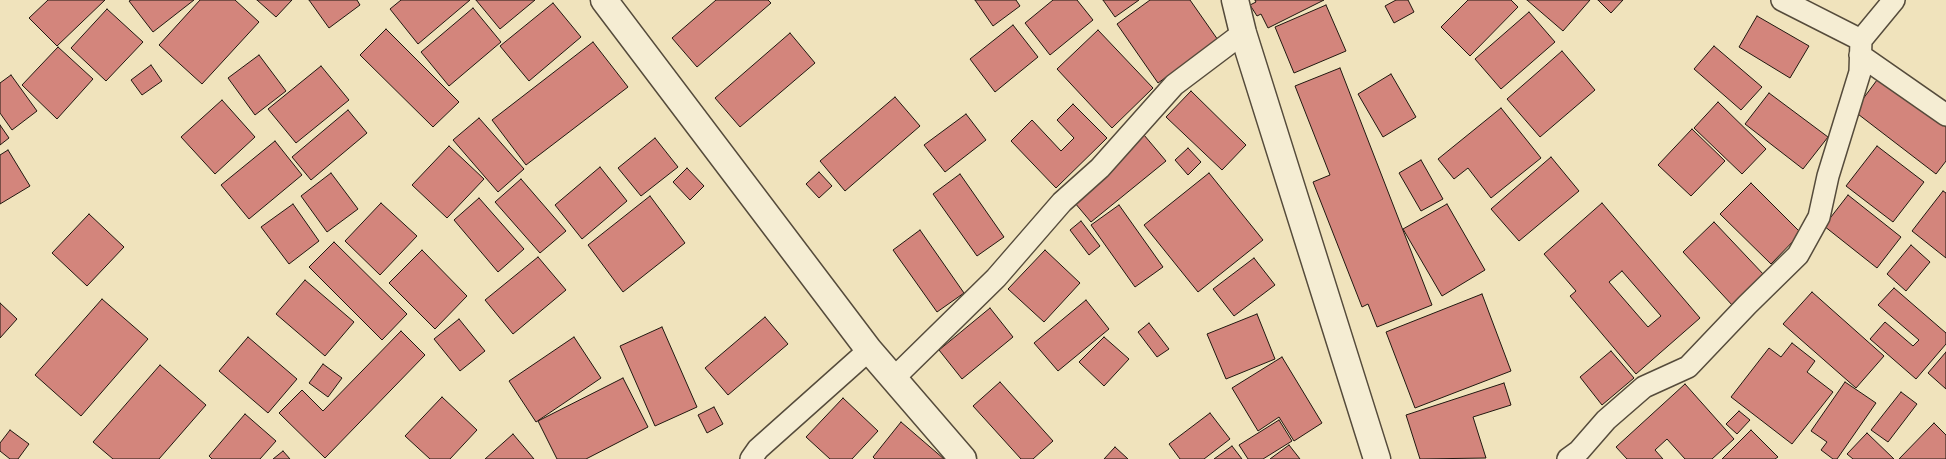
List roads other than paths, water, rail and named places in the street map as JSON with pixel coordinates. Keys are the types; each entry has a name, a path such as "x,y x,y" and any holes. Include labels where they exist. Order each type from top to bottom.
{"street":[{"path":"604,0 869,350 963,459"},
{"path":"1235,0 1243,33 1377,459"},
{"path":"1782,0 1860,48 1946,116"},
{"path":"1568,459 1580,451 1606,420 1644,387 1688,367 1798,255 1819,217 1828,176 1860,72 1860,48 1894,0"},
{"path":"894,378 996,278 1062,202 1100,168 1174,85 1243,33"},
{"path":"751,459 758,449 869,350"}]}
